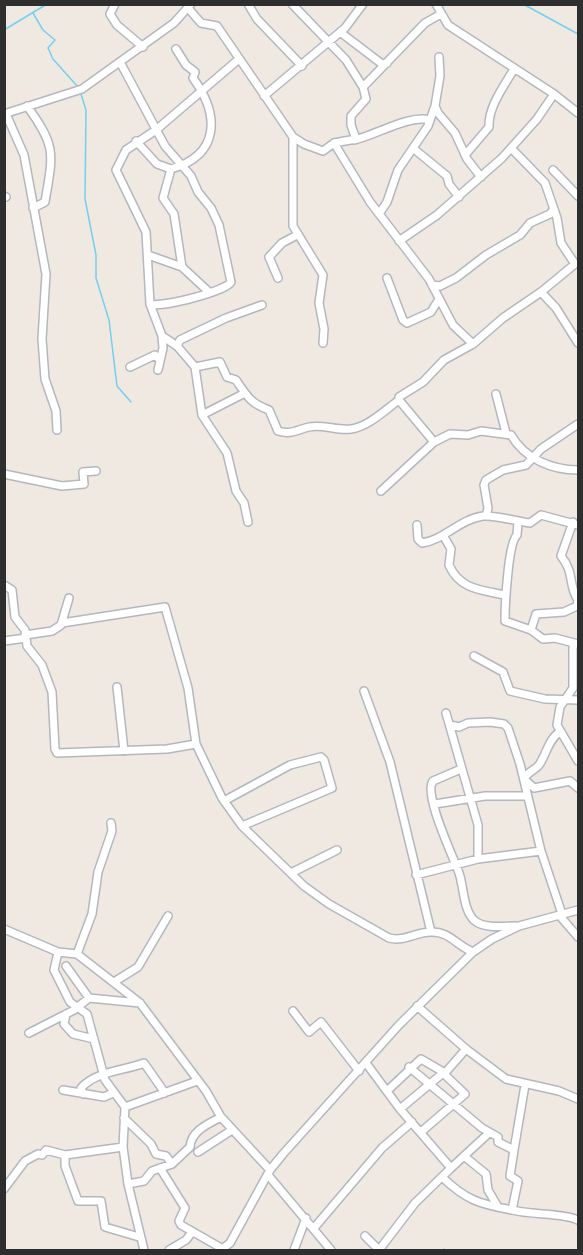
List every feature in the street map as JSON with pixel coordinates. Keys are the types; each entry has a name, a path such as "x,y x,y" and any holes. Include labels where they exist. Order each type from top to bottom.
{"street":[{"path":"115,4 110,14 117,26 143,47"},
{"path":"248,4 257,19 302,66"},
{"path":"292,4 346,60 363,87 366,99 351,116 351,125 356,139"},
{"path":"264,96 340,32 363,4"},
{"path":"436,4 448,25 577,108"},
{"path":"57,430 56,411 45,379 41,321 46,274 24,155 5,114 78,91 143,47 174,23 190,6 201,23 217,26 293,137 304,144 323,151 334,143 373,136 408,120 421,117 430,120"},
{"path":"363,87 425,23 441,14"},
{"path":"340,32 380,63 387,63"},
{"path":"136,141 157,164 171,169 191,163 201,153 211,136 212,116 193,78 195,72 186,65 176,49"},
{"path":"379,214 387,202 398,170 414,149 430,120 440,76 439,57"},
{"path":"158,370 163,348 162,336 150,304 146,232 116,170 126,150 136,141 156,130 228,71 239,59"},
{"path":"120,63 156,130 211,208 227,254 230,286 182,302 150,304"},
{"path":"465,155 489,127 489,119 496,100 514,69"},
{"path":"399,241 459,197 481,177 511,148 554,94"},
{"path":"27,106 45,130 52,149 53,163 49,171 45,202 41,207 33,208"},
{"path":"435,106 455,133 465,155 481,177"},
{"path":"293,137 292,226 323,275 319,303 324,329 323,343"},
{"path":"334,143 379,214 415,258 453,325 473,344"},
{"path":"195,367 220,362 227,377 236,380 243,394 255,404 269,410 278,430 294,433 307,427 328,425 351,429 368,422 399,400 399,397 423,382 444,360 473,344 503,318 541,292 577,263 561,243 557,218 545,183 511,148"},
{"path":"414,149 447,176 448,184 459,197"},
{"path":"171,169 163,198 174,214 182,267"},
{"path":"553,170 579,196"},
{"path":"432,285 440,286 456,278 486,255 520,236 530,222 542,219 553,210"},
{"path":"278,278 269,257 282,243 297,235"},
{"path":"148,255 182,267 209,292"},
{"path":"387,278 407,323 431,312 440,299"},
{"path":"541,292 556,308 579,343"},
{"path":"177,346 180,340 226,318 262,305"},
{"path":"162,336 177,346 195,367 202,415 227,453 236,491 244,502 248,522"},
{"path":"130,367 155,355 159,359"},
{"path":"202,415 243,394"},
{"path":"496,394 506,433 541,461 559,470 579,470"},
{"path":"399,400 434,442"},
{"path":"486,516 488,508 484,484 486,480 503,470 526,465 541,449 579,424"},
{"path":"381,490 434,442 450,434 468,435 481,431 494,434 506,433"},
{"path":"541,449 541,461"},
{"path":"4,474 63,486 84,484 83,472 96,471"},
{"path":"417,525 418,539 422,543 443,535 471,519 486,516 530,523 541,515 576,523 561,556 570,568 572,585 578,600 577,606 564,612 536,614 531,630"},
{"path":"518,522 505,595 505,621 531,630 543,639 555,638 576,644 572,693 565,699 558,714 560,732 579,760"},
{"path":"443,535 452,549 449,565 460,582 467,587 505,595"},
{"path":"4,585 12,590 13,612 26,636 27,646 42,665 52,692 57,753 124,751 196,744"},
{"path":"62,623 69,598"},
{"path":"4,641 52,631 62,623 165,607 188,688 196,744 224,801 242,826 291,873 329,904 389,938 398,940 431,932 448,934 473,952"},
{"path":"474,656 503,672 510,691 545,699 579,698 573,688"},
{"path":"117,687 124,751"},
{"path":"364,691 390,762 431,932"},
{"path":"446,713 477,825 478,859"},
{"path":"450,725 459,727 468,723 504,724 508,728 560,914 579,937"},
{"path":"524,779 538,765 549,748 551,740 560,732"},
{"path":"224,801 290,765 321,757 324,760 332,788 242,826"},
{"path":"461,769 430,783 443,837 455,864 473,920 481,924 519,926"},
{"path":"524,779 534,788 570,781 579,788"},
{"path":"435,804 470,798 527,796"},
{"path":"77,954 92,914 93,891 112,831 111,823"},
{"path":"291,873 337,850"},
{"path":"416,875 478,859 541,851"},
{"path":"160,1168 185,1209 179,1221 221,1250 230,1243 269,1173 417,1006 473,952 519,926 579,910"},
{"path":"114,982 138,967 168,916"},
{"path":"4,929 58,952 77,954 140,1004 206,1091 221,1117 331,1251"},
{"path":"58,952 54,970 70,1002 88,1017 103,1075 113,1093 125,1107 123,1147 128,1184 144,1251"},
{"path":"69,952 64,961 66,966 89,998 104,1001 115,999 140,1004"},
{"path":"58,976 66,966"},
{"path":"29,1032 66,1014 89,998"},
{"path":"417,1006 466,1049 506,1079 559,1091 579,1099"},
{"path":"293,1011 309,1032 321,1022 359,1071"},
{"path":"66,1014 64,1024 70,1032 94,1039"},
{"path":"400,1109 451,1069 466,1049"},
{"path":"387,1091 409,1067 421,1059 443,1073 465,1094 421,1132"},
{"path":"83,1094 81,1089 84,1085 103,1075 144,1063 165,1093"},
{"path":"366,1063 400,1109 451,1168"},
{"path":"409,1067 489,1133 498,1137 498,1142 514,1150"},
{"path":"125,1107 197,1081"},
{"path":"512,1210 518,1180 510,1176 525,1085"},
{"path":"63,1090 104,1097 113,1093"},
{"path":"128,1184 144,1181 152,1171 172,1164 190,1146 190,1139 198,1131 221,1117"},
{"path":"124,1118 151,1144 156,1154 166,1156 172,1164"},
{"path":"314,1228 382,1148 412,1122"},
{"path":"198,1152 232,1130"},
{"path":"365,1236 379,1250 415,1203 489,1133"},
{"path":"4,1189 25,1161 34,1155 42,1155 46,1150 65,1155 123,1147"},
{"path":"65,1155 65,1166 78,1201 101,1201 105,1227 140,1237"},
{"path":"464,1156 486,1174 488,1190 498,1208"},
{"path":"442,1177 458,1193 498,1208 546,1216 571,1216 579,1220"},
{"path":"294,1251 306,1218"},
{"path":"170,1251 192,1232"}],"waterway":[{"path":"4,30 47,4"},
{"path":"523,4 578,34"},
{"path":"33,13 43,30 55,40 48,48 53,59 78,87"},
{"path":"80,91 86,110 85,199 96,255 96,278 109,320 117,386 131,402"}]}
